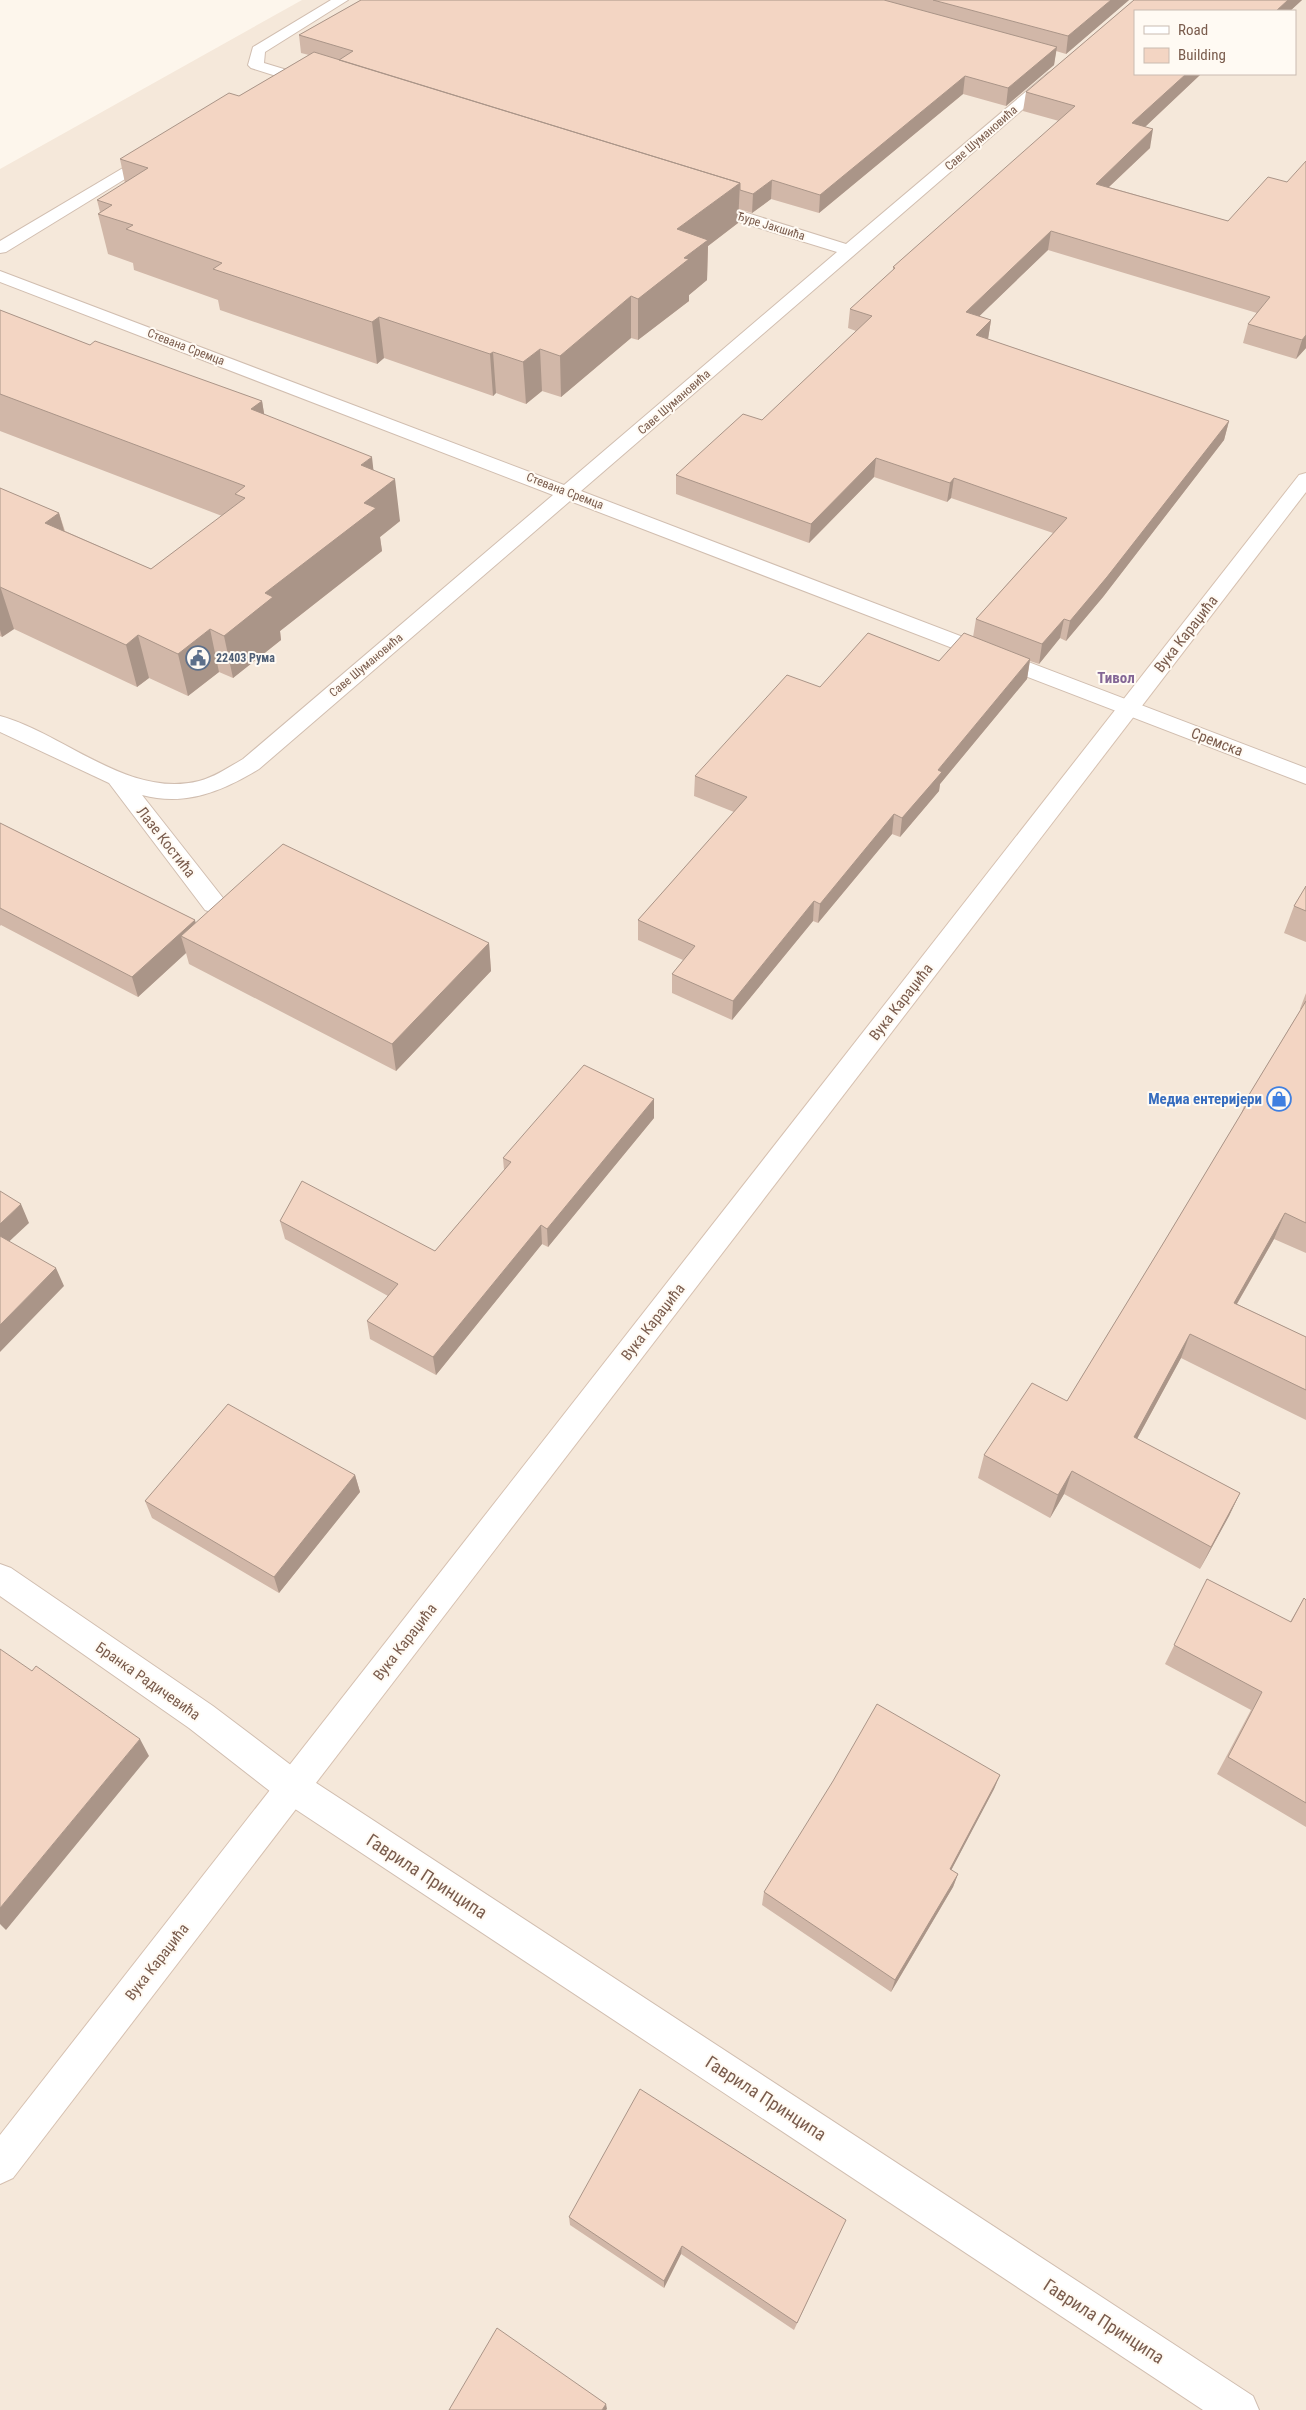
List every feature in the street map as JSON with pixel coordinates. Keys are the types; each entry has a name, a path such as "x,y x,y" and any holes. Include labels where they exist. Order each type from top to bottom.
{"street":[{"path":"331,88 256,65 258,50 342,0"},
{"name":"Саве Шумановића","path":"197,790 228,779 250,764 1062,68"},
{"path":"0,248 166,147"},
{"name":"Ђуре Јакшића","path":"689,201 850,251"},
{"name":"Стевана Сремца","path":"0,276 1129,708"},
{"name":"Вука Караџића","path":"0,2164 1306,479"},
{"name":"Сремска","path":"1129,708 1306,776"},
{"name":"Лазе Костића","path":"0,723 118,780 145,790 170,792 197,790"},
{"name":"Лазе Костића","path":"118,780 214,904"},
{"name":"Бранка Радичевића","path":"0,1578 201,1717 292,1787"},
{"name":"Гаврила Принципа","path":"292,1787 1239,2410"}],"shaded area":[{"path":"302,0 1306,0 1306,2410 0,2410 0,169"}],"building":[{"path":"361,0 884,0 1057,47 1008,88 965,76 820,195 772,180 753,194 740,190 740,183 339,60 353,51 299,35"},
{"path":"933,0 1111,0 1068,36"},
{"path":"1134,0 1288,0 1277,10 1134,10 1134,75 1185,75 1132,123 1153,129 1096,184 1228,221 1268,177 1287,182 1306,161 1306,335 1302,340 1248,324 1270,297 1051,231 966,312 991,320 976,335 1229,421 1107,577 1070,621 1064,619 1042,644 976,619 1067,518 954,478 950,483 876,458 811,524 676,475 743,414 762,420 872,316 850,309 895,268 893,267 1075,106 1026,92"},
{"path":"314,52 740,183 677,229 708,240 684,258 689,259 638,299 631,296 560,356 540,349 523,362 493,352 490,354 379,317 372,322 213,269 222,263 126,229 133,225 98,214 112,205 97,200 148,168 120,159 229,93 239,96"},
{"path":"0,310 90,345 95,341 262,401 251,409 372,457 361,465 395,479 364,503 376,508 265,593 273,597 224,636 210,629 178,654 138,635 126,645 0,587 0,488 59,513 45,523 151,569 245,498 235,494 245,486 0,394"},
{"path":"868,633 939,661 964,633 1030,659 938,770 942,772 902,818 894,814 820,904 814,901 733,1001 672,974 695,946 638,920 747,797 695,776 787,675 820,687"},
{"path":"0,823 195,920 132,977 0,908"},
{"path":"283,844 489,943 392,1044 181,936"},
{"path":"1306,886 1306,911 1294,906"},
{"path":"1306,1001 1306,1223 1285,1213 1234,1303 1306,1337 1306,1390 1190,1334 1134,1437 1240,1493 1211,1547 1072,1471 1058,1495 984,1455 1032,1383 1067,1401 1250,1099 1247,1098"},
{"path":"584,1065 654,1099 547,1229 541,1225 433,1357 367,1321 398,1284 280,1221 302,1181 435,1251 511,1162 503,1158"},
{"path":"0,1191 21,1204 0,1224"},
{"path":"0,1236 56,1268 0,1325"},
{"path":"228,1404 355,1475 274,1577 145,1501"},
{"path":"1207,1579 1291,1622 1304,1598 1306,1600 1306,1803 1228,1757 1262,1692 1174,1645"},
{"path":"0,1649 32,1671 36,1666 140,1739 0,1908"},
{"path":"877,1704 1000,1775 950,1869 958,1874 895,1980 764,1892 833,1781"},
{"path":"640,2089 846,2220 797,2323 682,2246 664,2281 569,2217"},
{"path":"497,2328 606,2404 602,2410 449,2410"}],"place":[{"name":"22403 Рума","path":"198,658"},
{"name":"Медиа ентеријери","path":"1279,1099"}],"district":[{"name":"Тивол","path":"1116,678"}]}
